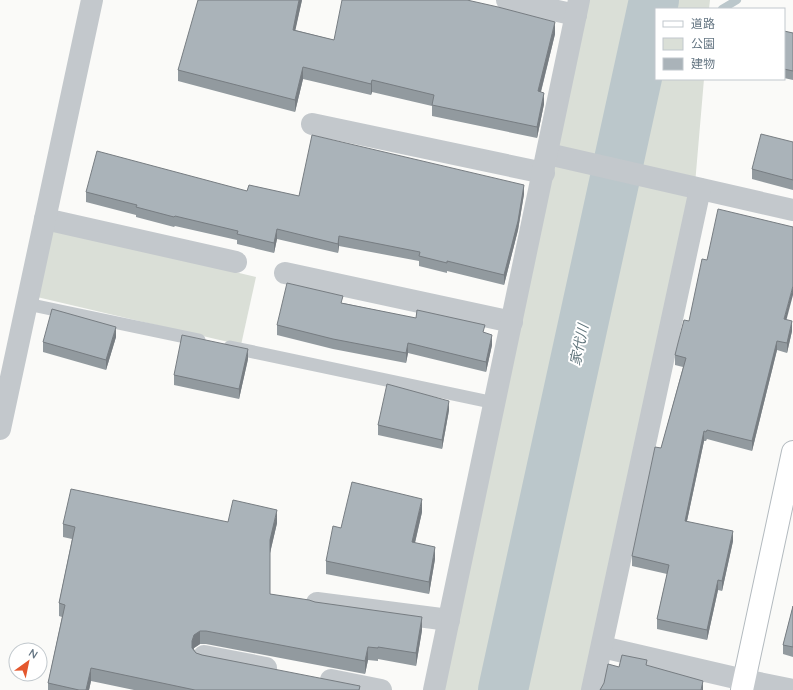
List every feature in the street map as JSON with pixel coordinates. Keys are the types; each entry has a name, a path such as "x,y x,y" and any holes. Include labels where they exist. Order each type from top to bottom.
{"street":[{"path":"0,429 92,0"},
{"path":"434,690 512,322 553,162 578,7 507,0"},
{"path":"312,124 661,180 793,210"},
{"path":"592,690 700,189"},
{"path":"45,219 236,262"},
{"path":"285,273 512,322"},
{"path":"743,685 793,452"},
{"path":"316,603 449,620"},
{"path":"602,647 743,685 793,690"},
{"path":"204,656 289,672"},
{"path":"312,677 381,690"}],"lane":[{"path":"26,304 495,403"}],"green space":[{"path":"580,0 710,0 709,8 655,8 655,80 704,80 691,231 585,690 434,690"},
{"path":"51,228 256,277 241,345 37,297"}],"building":[{"path":"198,0 299,0 293,30 334,40 342,0 467,0 555,22 538,91 544,93 537,127 432,105 434,95 372,80 371,84 303,67 295,100 178,70"},
{"path":"785,31 793,33 793,71 785,69"},
{"path":"761,134 793,142 793,180 752,169"},
{"path":"312,135 524,185 518,221 504,275 447,261 447,263 419,256 420,252 339,236 338,244 277,229 274,243 237,234 238,231 174,217 136,207 137,205 86,192 97,151 247,191 249,185 299,196"},
{"path":"718,209 793,227 793,286 784,319 792,321 787,343 777,341 752,441 707,430 706,432 704,431 685,521 733,531 722,581 718,580 707,630 657,619 669,565 632,556 655,447 661,448 686,358 675,355 684,320 689,321 702,259 707,260"},
{"path":"287,283 343,296 341,303 416,318 417,310 485,325 483,332 492,335 486,362 408,343 406,353 333,339 277,325"},
{"path":"52,309 116,327 106,360 43,342"},
{"path":"182,335 248,349 239,389 174,375"},
{"path":"387,384 449,401 442,440 378,425"},
{"path":"352,482 422,499 412,542 435,547 429,582 326,561 333,526 341,528"},
{"path":"71,489 228,522 233,500 277,510 270,540 270,594 422,617 416,653 378,647 368,647 365,661 200,631 194,635 192,641 192,648 196,653 360,686 359,690 195,690 91,668 86,690 79,690 48,683 65,605 59,603 75,527 63,524"},
{"path":"793,606 793,647 783,645"},
{"path":"622,655 647,660 646,665 703,681 701,690 600,690 604,683 608,664 619,667"}],"waterway":[{"name":"家代川","path":"503,690 654,0"},
{"path":"724,8 737,0"},
{"path":"641,59 655,51"}]}
